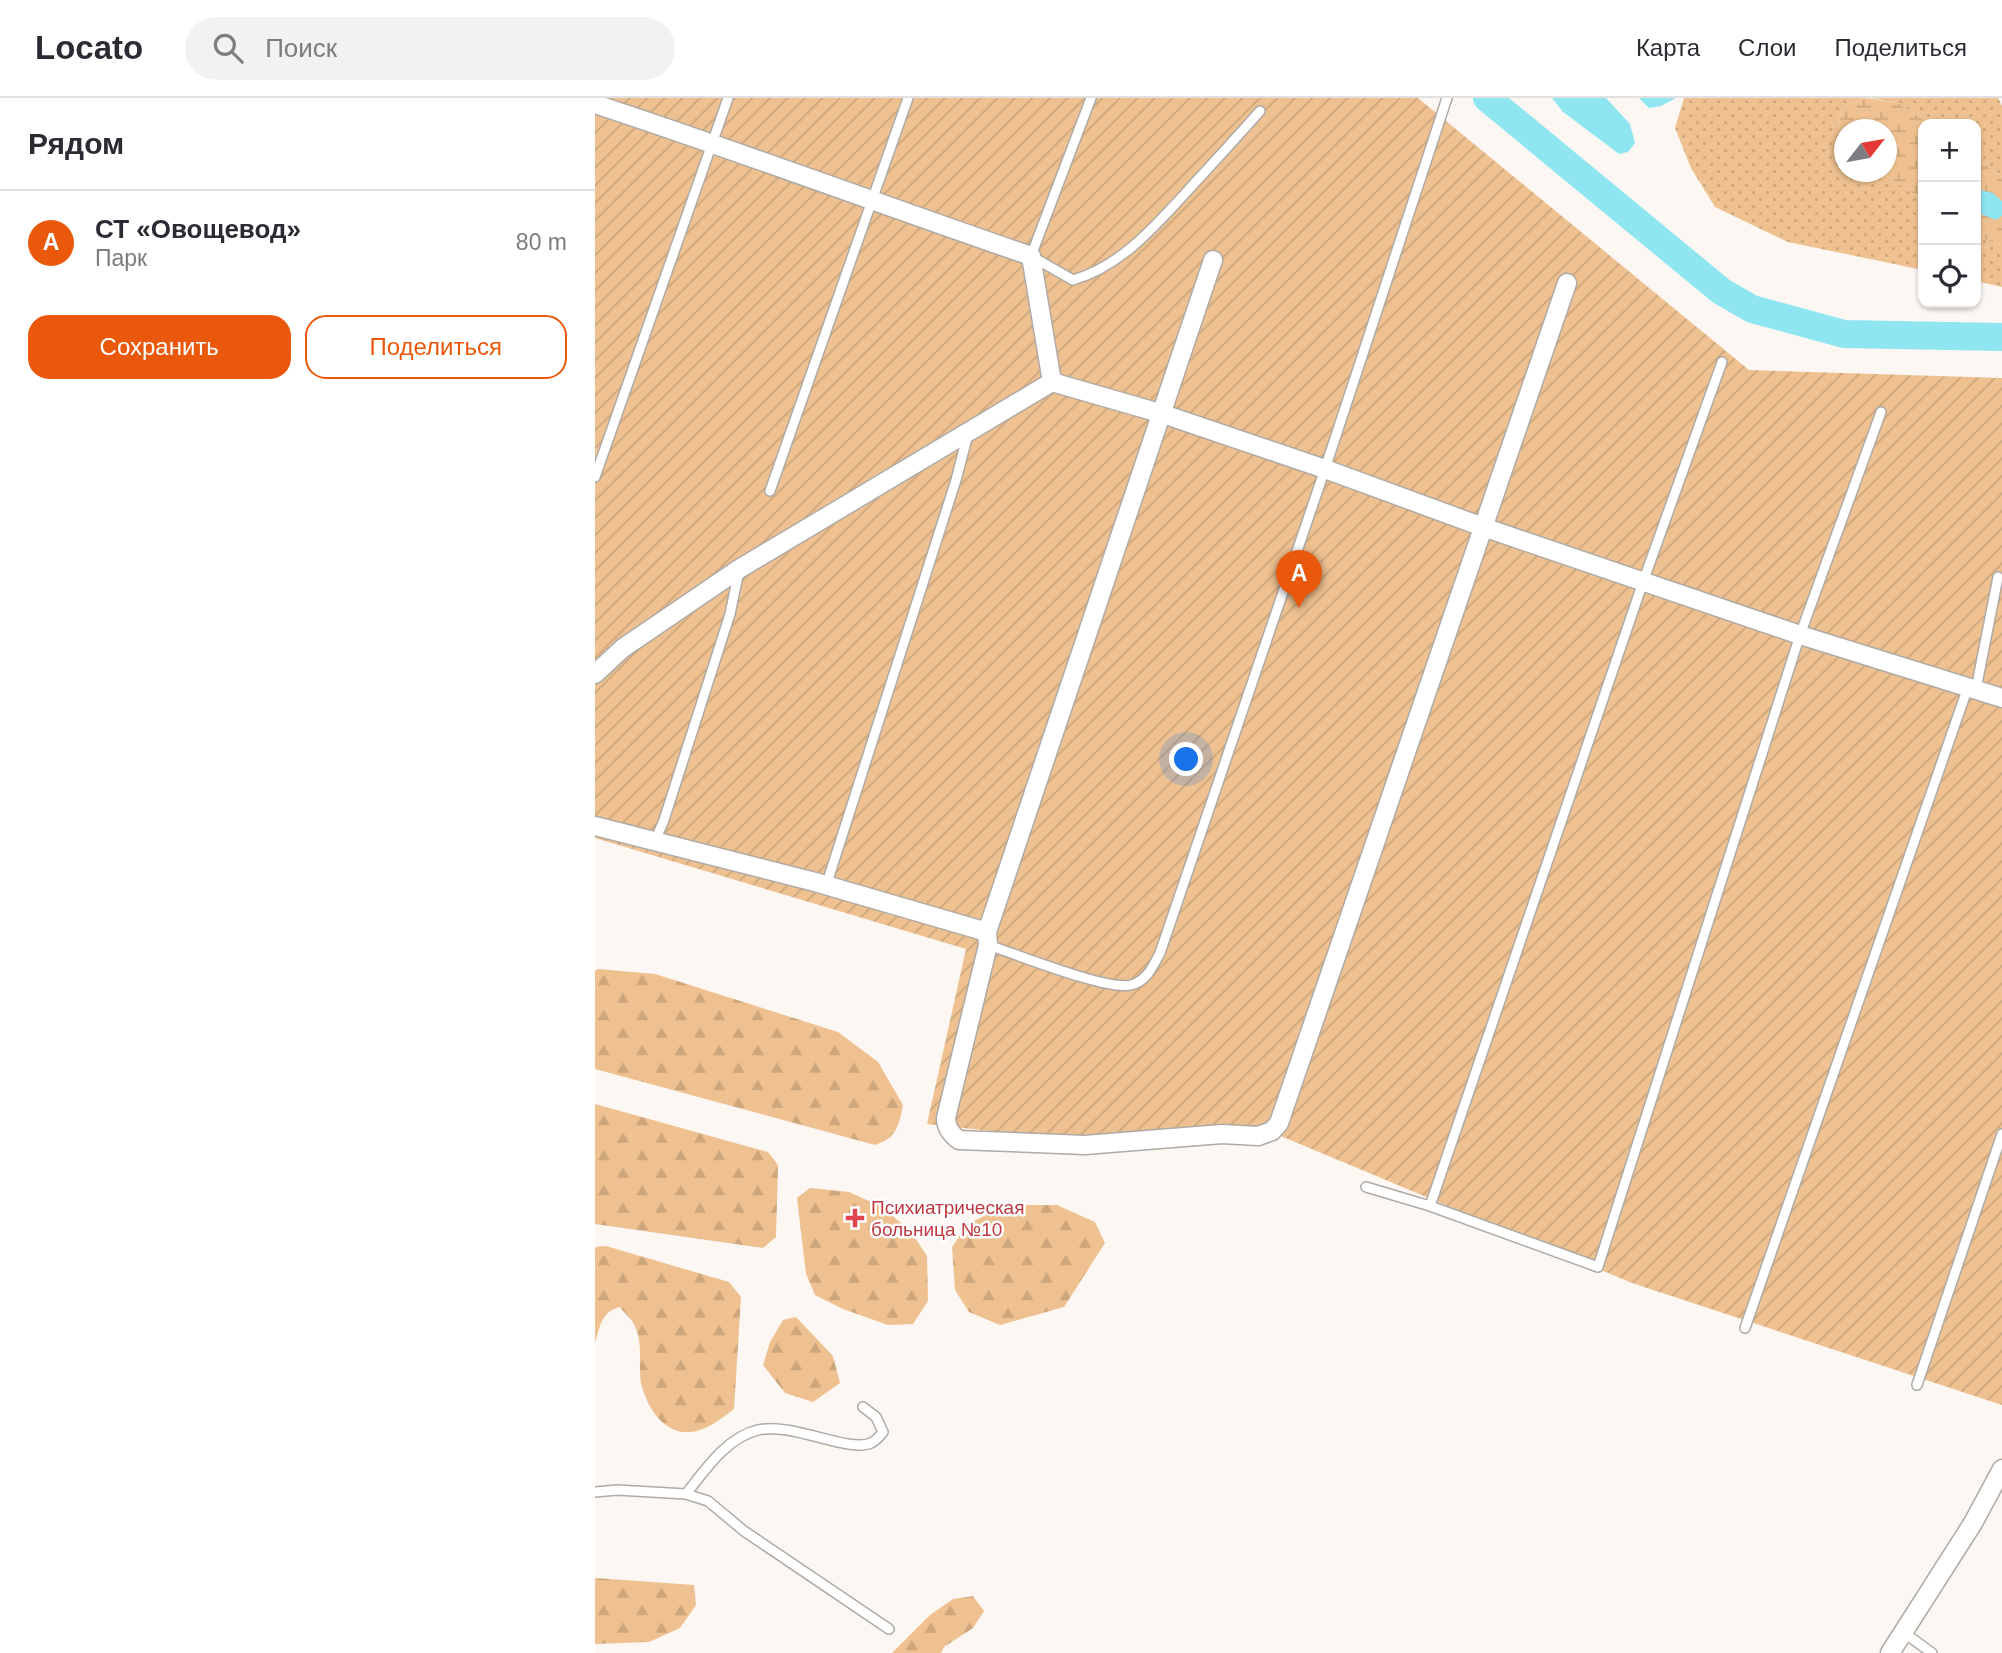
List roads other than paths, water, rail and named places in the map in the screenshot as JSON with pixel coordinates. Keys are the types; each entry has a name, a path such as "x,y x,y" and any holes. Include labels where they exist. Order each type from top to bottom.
{"street":[{"path":"595,104 1031,256 1052,382"},
{"path":"1213,260 987,938 946,1118 946,1125 959,1140 1086,1144 1222,1134 1258,1136 1272,1131 1279,1123 1567,282"},
{"path":"595,674 623,648 739,569 1052,382 1163,414 1643,582 1800,635 2002,698"},
{"path":"595,826 826,886 987,938"},
{"path":"1890,1653 1973,1523 2002,1469"}],"lane":[{"path":"595,477 728,98"},
{"path":"770,491 908,98"},
{"path":"1091,98 1031,256 1073,280 1090,275 1115,261 1152,230 1261,111"},
{"path":"987,938 1104,983 1132,985 1150,973 1160,953 1325,469 1447,98"},
{"path":"1430,1206 1721,362"},
{"path":"1366,1187 1430,1206 1598,1268 1800,635 1881,412"},
{"path":"826,886 956,480 968,432"},
{"path":"655,841 730,614 739,569"},
{"path":"1745,1328 1972,688 1998,577"},
{"path":"1917,1385 2002,1134"},
{"path":"686,1494 716,1457 739,1438 758,1430 785,1428 852,1444 868,1445 883,1432 876,1417 863,1407"},
{"path":"595,1492 617,1490 686,1494 708,1501 744,1531 889,1629"},
{"path":"1903,1632 1932,1653"}],"water":[{"path":"1552,98 1606,98 1630,124 1635,143 1628,152 1619,154 1563,112"},
{"path":"1639,98 1676,98 1661,106 1649,108"},
{"path":"1981,190 1993,193 2002,201 2002,216 1996,220 1981,214"}],"waterway":[{"path":"1487,98 1721,291 1752,309 1844,334 2002,337"}],"place":[{"name":"СТ «Овощевод»","path":"1299,608"},
{"name":"Психиатрическая больница №10","path":"855,1218"}]}
